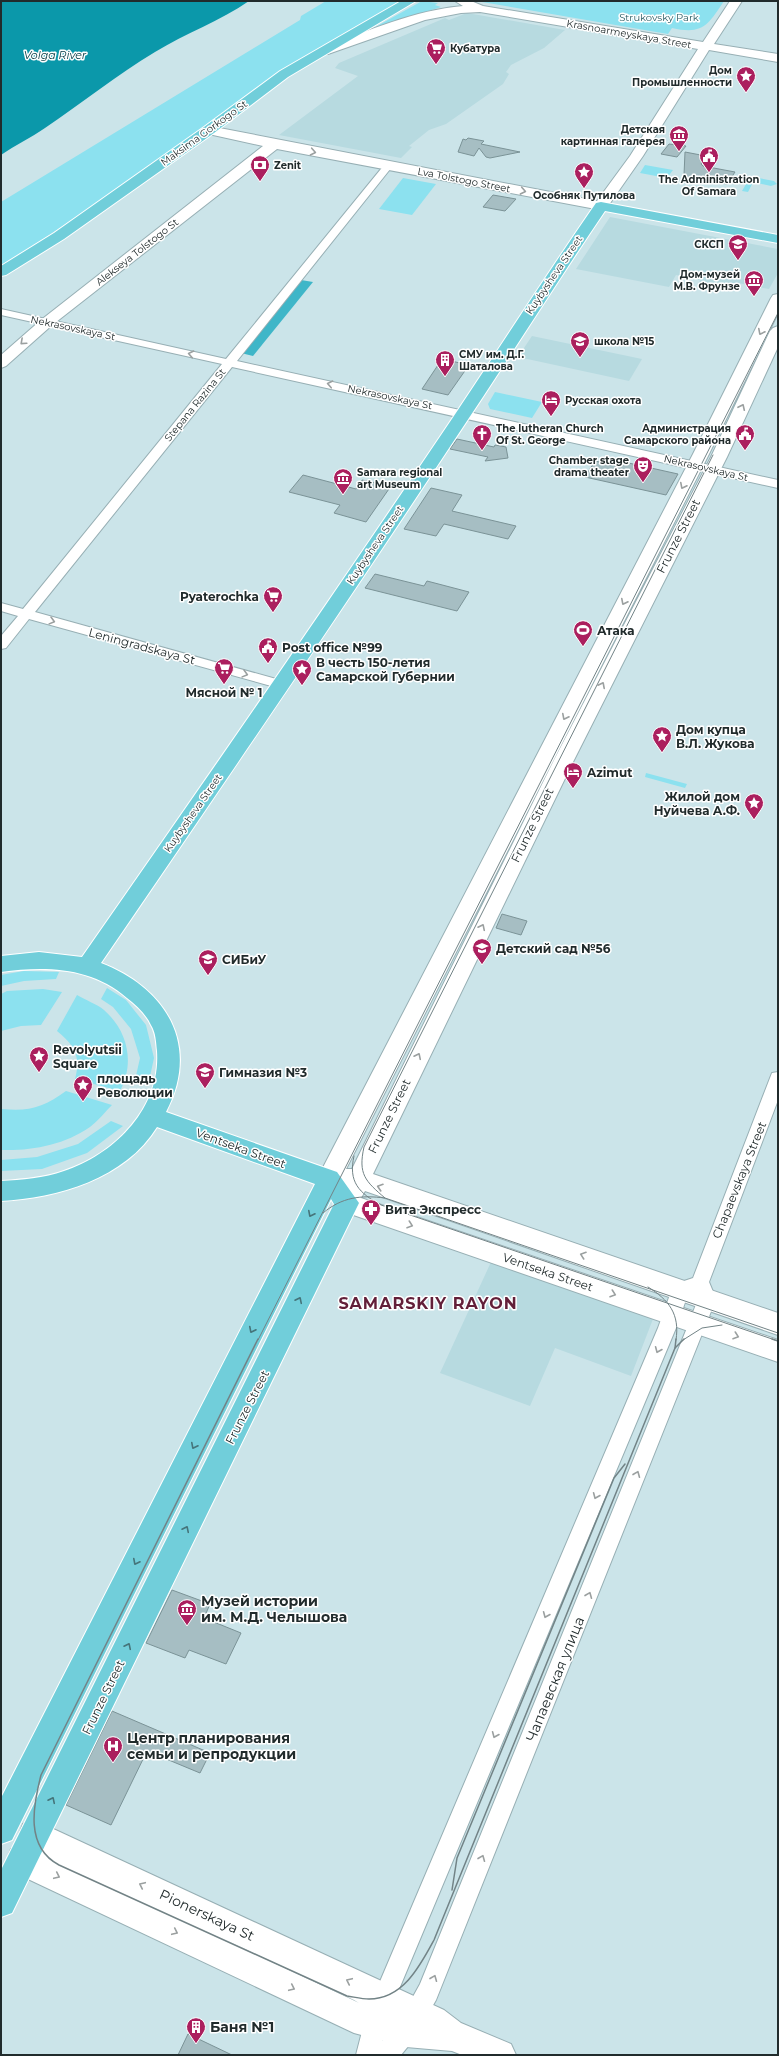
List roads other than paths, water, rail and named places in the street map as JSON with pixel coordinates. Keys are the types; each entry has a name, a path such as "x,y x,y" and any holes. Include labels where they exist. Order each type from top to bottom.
{"main road":[{"name":"Maksima Gorkogo St","path":"1,272 59,236 209,130 284,74 328,50 410,1"},
{"name":"Krasnoarmeyskaya Street","path":"461,1 480,9"},
{"name":"Kuybysheva Street","path":"88,965 282,685 464,414 534,304 645,142 704,47 736,1"},
{"name":"Krasnoarmeyskaya Street","path":"328,50 433,15 459,10 480,9 778,58"},
{"name":"Lva Tolstogo Street","path":"209,130 388,166 778,239"},
{"name":"Alekseya Tolstogo St","path":"1,362 46,323 274,144"},
{"name":"Frunze Street","path":"1,1902 347,1203 564,760 703,467 778,298"},
{"name":"Frunze Street","path":"1,1830 329,1179 703,467 778,331"},
{"path":"1,964 40,961 71,962 88,965 125,983 146,1001 162,1024 167,1037 169,1069 163,1095 152,1116 140,1133 124,1149 92,1170 73,1178 44,1187 1,1191"},
{"name":"Ventseka Street","path":"152,1116 329,1179 358,1179 696,1290 778,1324"},
{"path":"329,1179 347,1203"},
{"name":"Ventseka Street","path":"347,1203 778,1351"},
{"path":"1,1830 28,1847 354,2017 379,2011 452,2034 500,2055"}],"street":[{"name":"Stepana Razina St","path":"1,645 388,166"},
{"name":"Nekrasovskaya St","path":"1,312 778,484"},
{"name":"Leningradskaya St","path":"1,607 282,685"},
{"name":"Chapaevskaya Street","path":"698,1323 696,1290 764,1120 778,1078"},
{"name":"Chapaevskaya Street","path":"672,1314 696,1290"},
{"path":"368,2055 379,2011 672,1314"},
{"name":"Чапаевская улица","path":"386,2055 411,2022 428,1992 698,1323"}],"water":[{"name":"Volga River","path":"1,1 249,1 226,15 155,52 127,70 40,132 1,155"}],"tram line":[{"path":"258,1340 778,313"},
{"path":"385,1198 372,1187 365,1176 362,1164 364,1147 713,455"},
{"path":"354,1156 354,1180 361,1191 368,1197"},
{"path":"323,1213 337,1203 345,1200 368,1197"},
{"path":"368,1197 385,1198"},
{"path":"368,1197 381,1205 667,1303"},
{"path":"385,1198 652,1290"},
{"path":"648,1287 652,1290"},
{"path":"652,1290 778,1333"},
{"path":"652,1290 662,1297 667,1303"},
{"path":"667,1303 775,1340"},
{"path":"667,1303 674,1315 676,1323 676,1340"},
{"path":"683,1340 702,1328 722,1325"},
{"path":"258,1339 41,1775 34,1812 36,1837 41,1848 48,1857 59,1865 347,1996 369,1999 381,1998 401,1987 416,1970 434,1940 675,1348"},
{"path":"675,1348 676,1339"},
{"path":"675,1348 683,1340"},
{"path":"452,1890 457,1858 614,1478 625,1464"}],"place":[{"name":"Кубатура","path":"436,65"},
{"name":"Дом Промышленности","path":"746,93"},
{"name":"Детская картинная галерея","path":"679,152"},
{"name":"The Administration Of Samara","path":"709,173"},
{"name":"Zenit","path":"260,182"},
{"name":"Особняк Путилова","path":"584,189"},
{"name":"СКСП","path":"738,261"},
{"name":"Дом-музей М.В. Фрунзе","path":"754,297"},
{"name":"школа №15","path":"580,358"},
{"name":"СМУ им. Д.Г. Шаталова","path":"445,377"},
{"name":"Русская охота","path":"551,417"},
{"name":"The lutheran Church Of St. George","path":"482,451"},
{"name":"Администрация Самарского района","path":"745,451"},
{"name":"Chamber stage drama theater","path":"643,483"},
{"name":"Samara regional art Museum","path":"343,495"},
{"name":"Pyaterochka","path":"273,613"},
{"name":"Атака","path":"583,647"},
{"name":"Post office №99","path":"268,664"},
{"name":"Мясной № 1","path":"224,685"},
{"name":"В честь 150-летия Самарской Губернии","path":"302,686"},
{"name":"Дом купца В.Л. Жукова","path":"662,753"},
{"name":"Azimut","path":"573,789"},
{"name":"Жилой дом Нуйчева А.Ф.","path":"754,820"},
{"name":"Детский сад №56","path":"482,965"},
{"name":"СИБиУ","path":"208,976"},
{"name":"Revolyutsii Square","path":"39,1073"},
{"name":"Гимназия №3","path":"205,1089"},
{"name":"площадь Революции","path":"83,1102"},
{"name":"Вита Экспресс","path":"371,1226"},
{"name":"Музей истории им. М.Д. Челышова","path":"187,1626"},
{"name":"Центр планирования семьи и репродукции","path":"113,1763"},
{"name":"Баня №1","path":"196,2044"}],"district":[{"name":"SAMARSKIY RAYON","path":"428,1303"}],"park label":[{"name":"Strukovsky Park","path":"659,17"}]}
